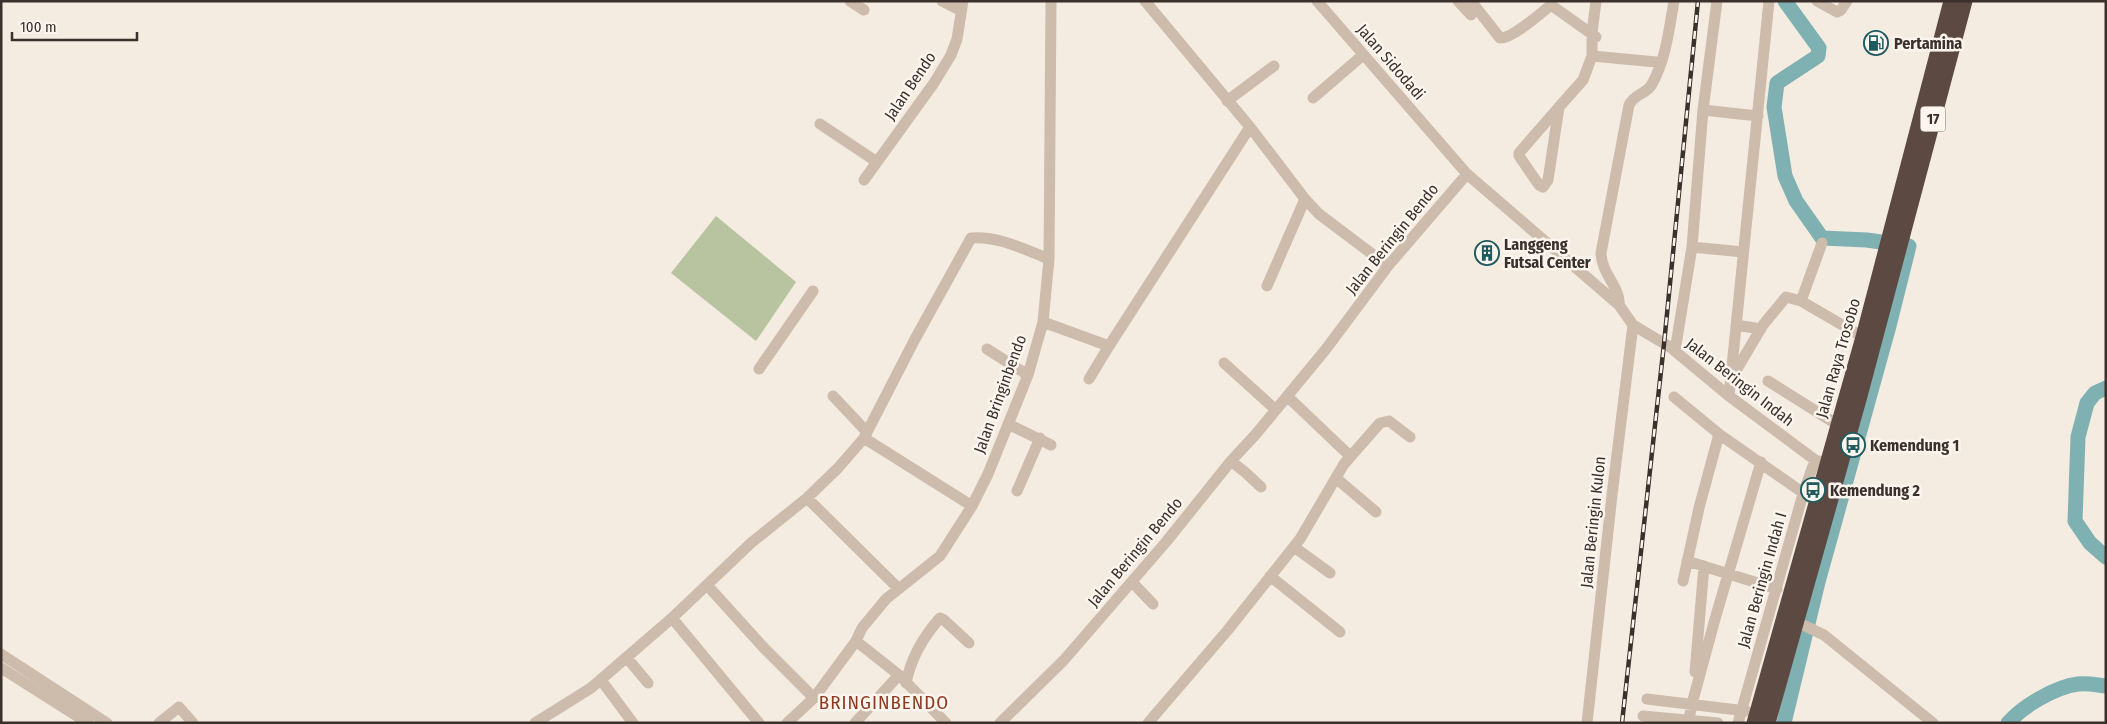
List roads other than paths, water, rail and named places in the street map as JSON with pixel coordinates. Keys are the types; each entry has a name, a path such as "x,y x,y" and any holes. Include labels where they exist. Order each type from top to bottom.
{"highway":[{"name":"Jalan Raya Trosobo","path":"1759,719 1804,625 1860,396 1951,1"},
{"name":"Jalan Raya Trosobo","path":"1759,719 1817,501 1821,462 1838,425 1965,1"}],"street":[{"path":"850,1 864,10"},
{"path":"942,1 961,6"},
{"name":"Jalan Bringinbendo","path":"787,723 814,698 873,614 886,599 940,556 972,506 988,474 1028,375 1043,322 1049,259 1051,1"},
{"path":"1145,1 1250,127 1304,199 1319,214 1388,266"},
{"name":"Jalan Sidodadi","path":"1317,1 1468,174"},
{"path":"1458,1 1470,15"},
{"path":"1471,1 1496,35 1504,38 1554,3 1594,43 1656,62 1662,61"},
{"path":"1594,43 1596,1"},
{"path":"1559,107 1547,183 1543,187 1539,184 1519,153 1559,107 1583,80 1604,1"},
{"path":"1619,305 1619,298 1602,266 1602,253 1629,105 1636,95 1650,87 1662,61 1674,1"},
{"path":"1675,352 1692,247 1703,110 1716,1"},
{"path":"1729,396 1770,1"},
{"path":"1817,1 1836,12 1841,10 1846,1"},
{"name":"Jalan Bendo","path":"864,180 934,83 951,55 957,39 961,6"},
{"path":"1313,98 1363,55"},
{"path":"1227,101 1274,66"},
{"path":"1703,110 1758,116"},
{"path":"820,124 877,162"},
{"path":"1089,379 1250,127"},
{"path":"1468,174 1619,305 1633,325"},
{"name":"Jalan Beringin Bendo","path":"1000,723 1064,660 1132,582 1326,349 1388,266 1468,174"},
{"path":"1267,286 1304,199"},
{"path":"537,722 601,680 627,658 751,543 807,498 866,435 970,238 990,238 1003,241 1049,259"},
{"path":"1801,301 1822,243"},
{"path":"1692,247 1743,252"},
{"path":"759,369 813,291"},
{"path":"1732,377 1761,328 1782,299 1790,297 1801,301 1863,337"},
{"path":"1043,322 1109,346"},
{"name":"Jalan Beringin Indah","path":"1633,325 1675,352 1729,396 1821,462"},
{"name":"Jalan Beringin Kulon","path":"1588,723 1613,485 1633,325"},
{"path":"1736,325 1761,328"},
{"path":"987,349 1028,375"},
{"path":"1224,363 1276,410"},
{"path":"1768,381 1838,425"},
{"path":"833,396 866,435 972,506"},
{"path":"1287,396 1350,456"},
{"path":"1674,398 1719,434 1761,462 1803,494 1817,501"},
{"path":"1148,723 1227,631 1294,547 1350,456 1380,422 1389,421 1410,437"},
{"path":"1008,424 1051,445"},
{"path":"1683,581 1719,434"},
{"path":"1017,491 1040,438"},
{"path":"1231,461 1246,472 1261,487"},
{"path":"1692,702 1761,462"},
{"name":"Jalan Beringin Indah I","path":"1738,723 1803,494 1821,462"},
{"path":"1337,479 1376,512"},
{"path":"807,498 900,589"},
{"path":"1294,547 1330,573"},
{"path":"1687,562 1777,589"},
{"path":"1689,721 1704,566"},
{"path":"1270,576 1340,632"},
{"path":"1132,582 1153,604"},
{"path":"707,585 764,648 814,698"},
{"path":"672,618 759,723"},
{"path":"855,723 903,679 916,650 940,618 969,643"},
{"path":"1804,625 1824,634 1933,723"},
{"path":"856,640 903,679 946,723"},
{"path":"1,654 106,723"},
{"path":"627,658 648,683"},
{"path":"1,668 88,723"},
{"path":"601,680 633,723"},
{"path":"1646,699 1692,702 1741,710 1759,719"},
{"path":"159,723 173,710 179,708 193,723"},
{"path":"1644,716 1718,723"}],"waterway":[{"path":"1784,723 1818,582 1889,326 1909,246 1867,240 1822,238 1796,201 1785,176 1774,107 1777,83 1818,56 1819,48 1785,1"},
{"path":"2106,388 2095,393 2087,403 2078,437 2075,521 2090,543 2106,557"},
{"path":"2008,723 2022,710 2040,698 2059,689 2081,684 2106,686"}],"railway":[{"path":"1622,723 1664,344 1698,1"}],"place":[{"name":"Pertamina","path":"1876,43"},
{"name":"Langgeng Futsal Center","path":"1487,253"},
{"name":"Kemendung 1","path":"1853,445"},
{"name":"Kemendung 2","path":"1813,490"}],"district":[{"name":"BRINGINBENDO","path":"884,702"}]}
